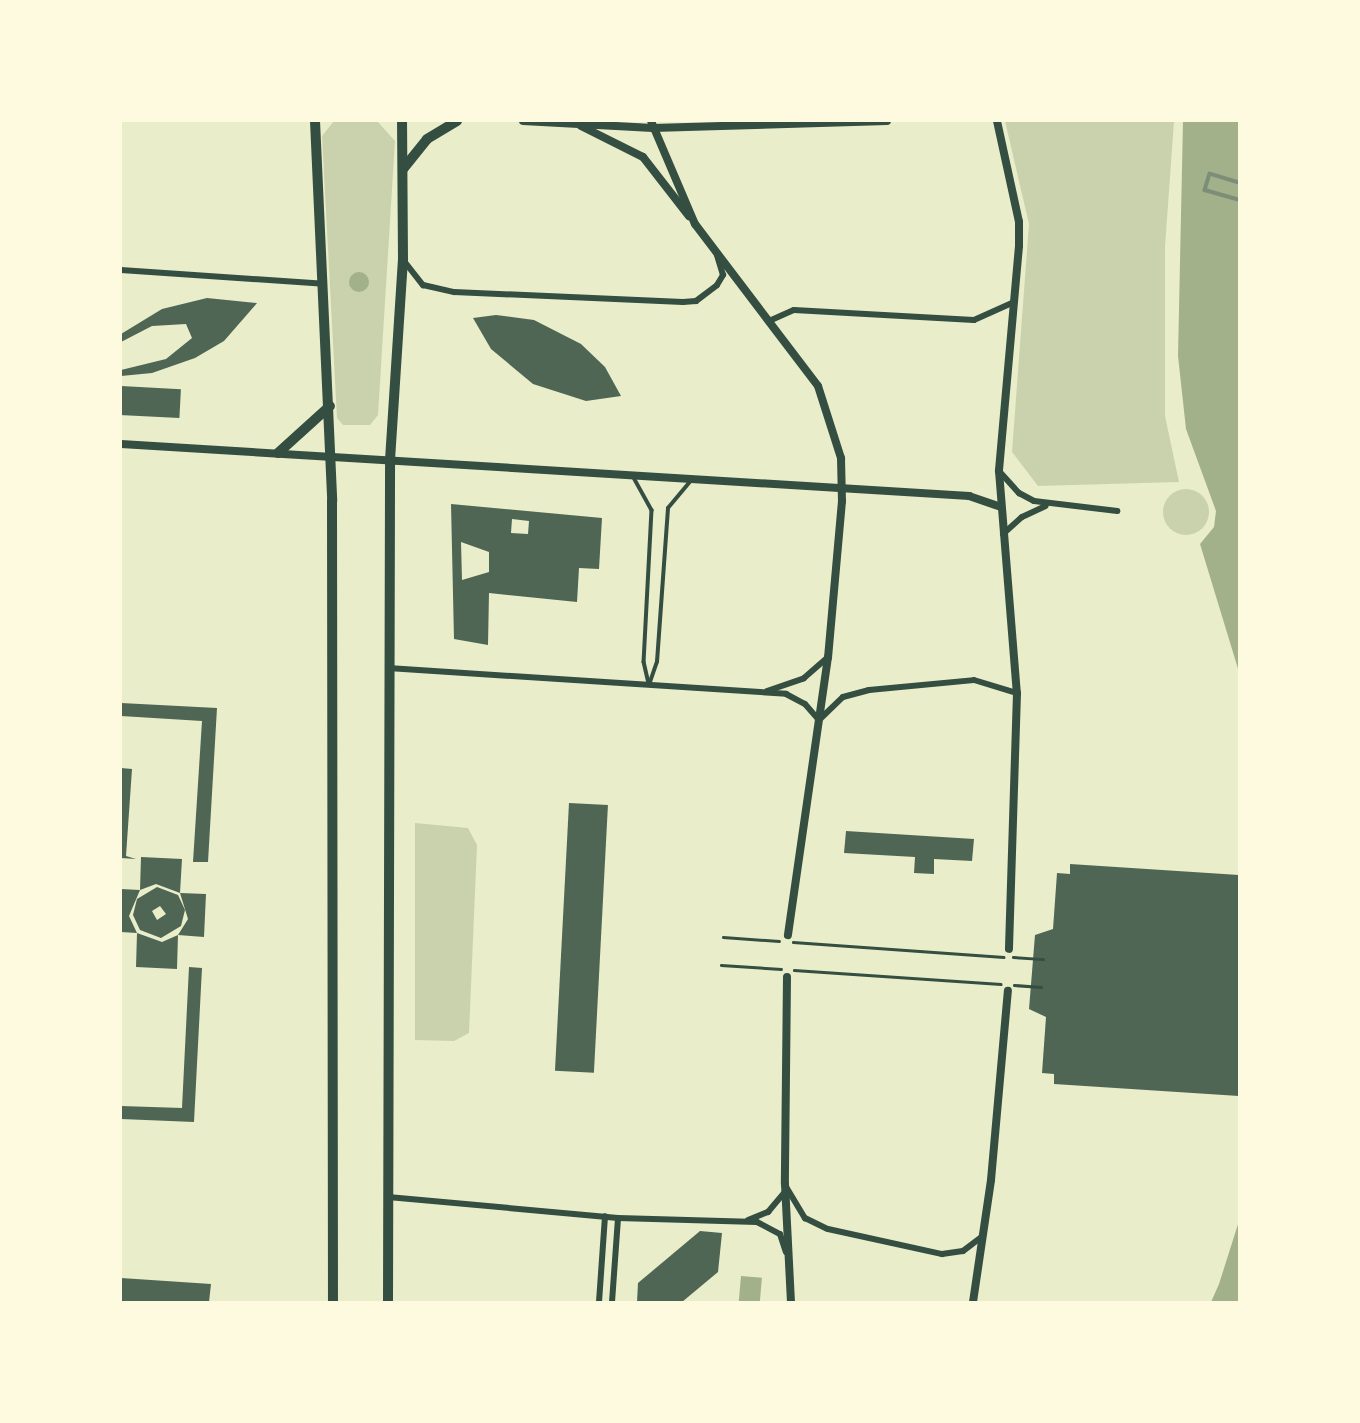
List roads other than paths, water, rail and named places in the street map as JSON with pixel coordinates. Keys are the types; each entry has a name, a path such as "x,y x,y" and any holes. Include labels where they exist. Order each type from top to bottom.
{"main road":[{"path":"315,121 331,458 332,1302"},
{"path":"388,1302 390,460 403,260 402,121"},
{"path":"402,169 427,139 457,121"},
{"path":"278,453 330,406"}],"street":[{"path":"523,121 575,124 887,121"},
{"path":"997,121 1018,222 999,471 1002,534 1017,693 1009,949"},
{"path":"575,124 643,157 806,368 828,407 839,446 842,490 828,657 788,935"},
{"path":"652,124 695,224"},
{"path":"403,260 423,285 454,292 683,302 696,301 717,285 723,275 716,254"},
{"path":"121,270 324,284"},
{"path":"769,321 794,310 974,320 1014,302"},
{"path":"121,444 969,496 1001,507"},
{"path":"999,471 1023,496 1048,506 1117,511"},
{"path":"1002,534 1023,517 1048,506"},
{"path":"766,692 804,678 828,657"},
{"path":"388,668 766,692 795,697 819,720"},
{"path":"819,720 843,697 869,690 974,680 1017,693"},
{"path":"787,977 785,1188 791,1302"},
{"path":"973,1302 983,1236 1008,991"},
{"path":"743,1221 768,1212 785,1188"},
{"path":"785,1188 805,1218 828,1229 942,1254 962,1251 983,1236"},
{"path":"388,1197 618,1218 743,1221 774,1228 788,1257"},
{"path":"599,1302 605,1216"},
{"path":"612,1302 618,1218"}],"lane":[{"path":"633,476 652,510 644,662 649,685"},
{"path":"649,685 657,663 668,508 691,480"}],"railway":[{"path":"1239,183 1210,174 1205,190 1239,200"}]}
